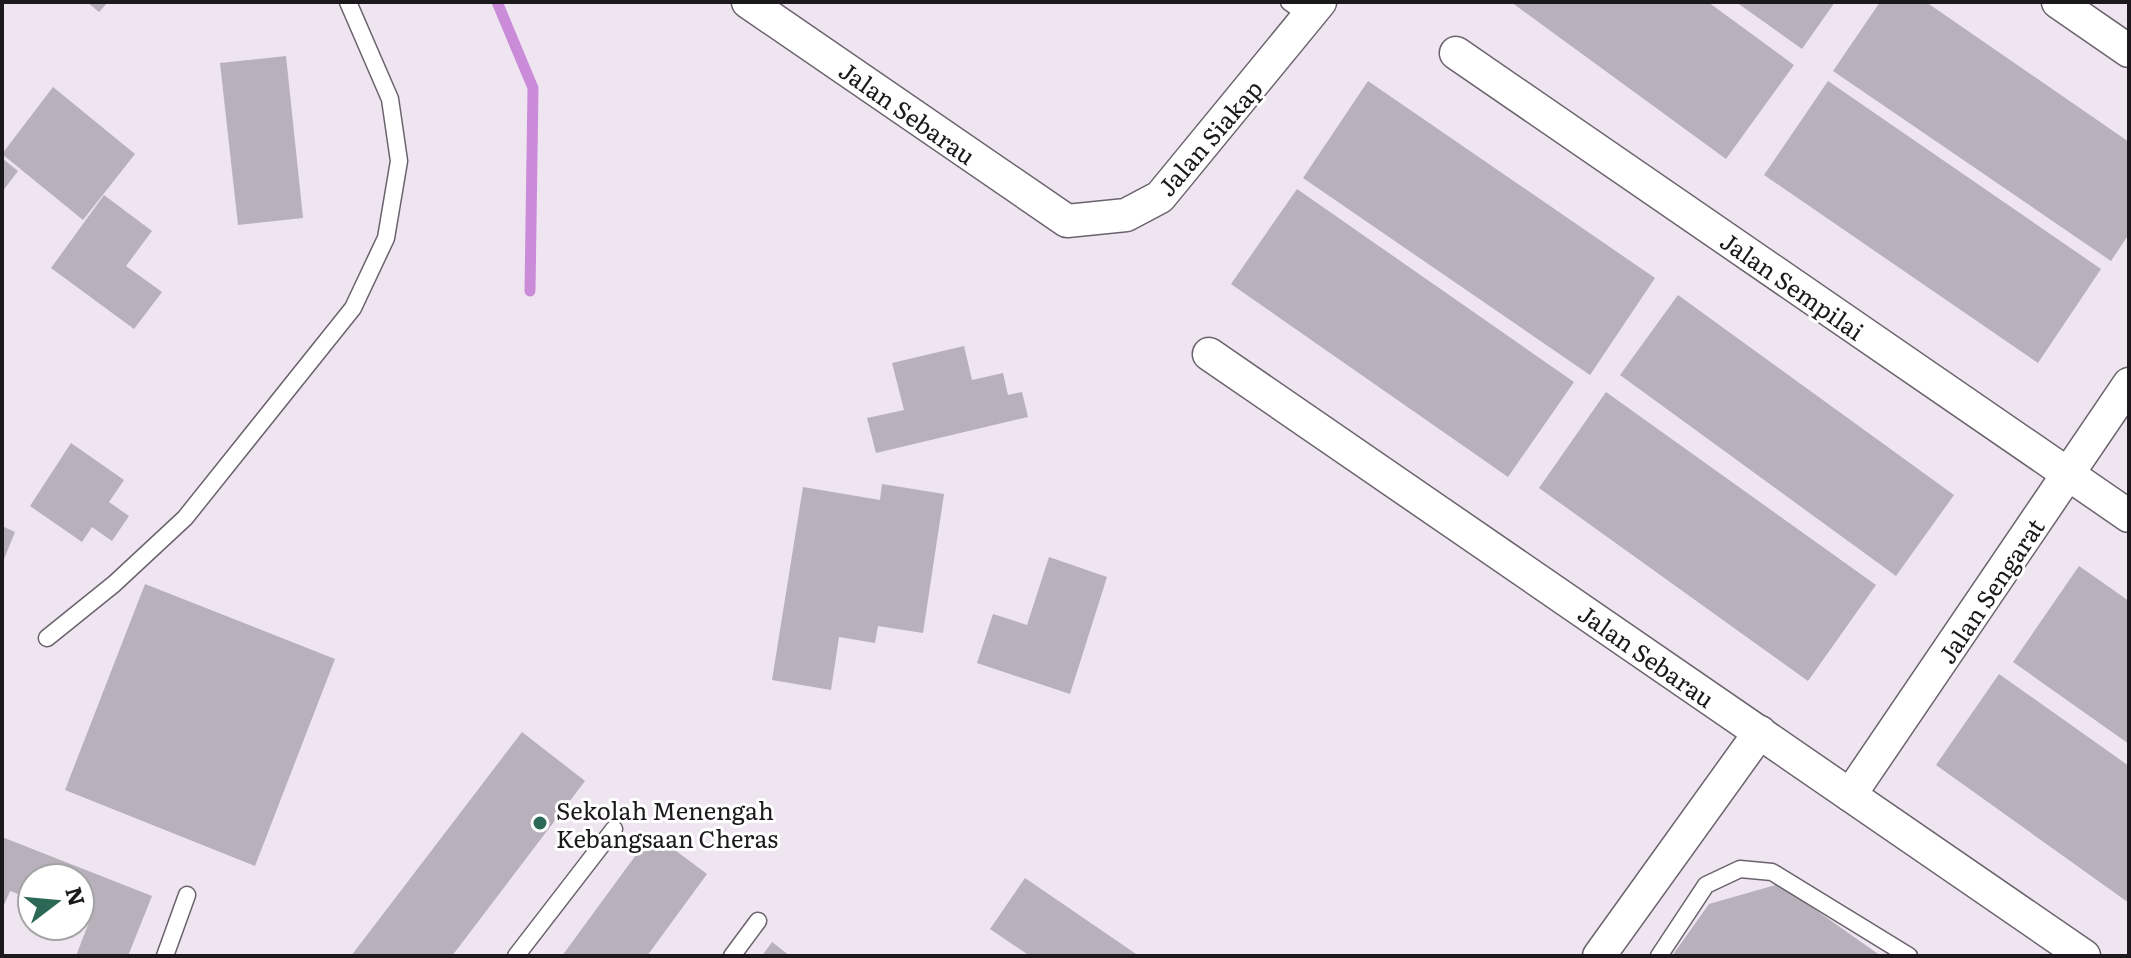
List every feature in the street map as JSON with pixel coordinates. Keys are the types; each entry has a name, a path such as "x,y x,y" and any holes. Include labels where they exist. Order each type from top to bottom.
{"street":[{"name":"Jalan Sebarau","path":"748,2 1067,221"},
{"path":"2058,2 2129,51"},
{"name":"Jalan Siakap","path":"1067,221 1126,215 1160,197 1306,7"},
{"name":"Jalan Sempilai","path":"1456,53 2129,516"},
{"name":"Jalan Sebarau","path":"1209,354 2084,956"},
{"name":"Jalan Sengarat","path":"1850,795 2129,384"},
{"path":"1599,956 1760,732"}],"lane":[{"path":"47,638 114,584 185,518 353,308 373,266 386,238 399,161 390,99 348,2"},
{"path":"516,956 614,829"},
{"path":"1659,956 1706,885 1740,869 1772,872 1909,956"},
{"path":"165,956 187,895"},
{"path":"732,956 758,921"}],"building":[{"path":"87,2 108,2 99,12"},
{"path":"1511,2 1708,2 1794,65 1726,159"},
{"path":"1736,2 1835,2 1802,49"},
{"path":"1880,2 1926,2 2129,142 2129,234 2111,261 1833,71"},
{"path":"286,56 303,218 238,225 220,63"},
{"path":"1368,81 1655,278 1590,375 1303,178"},
{"path":"1828,81 2101,269 2038,363 1764,175"},
{"path":"53,87 135,154 83,220 2,154"},
{"path":"2,158 18,171 2,192"},
{"path":"1297,189 1574,382 1508,477 1231,284"},
{"path":"104,195 152,231 126,266 162,292 134,329 51,268"},
{"path":"1678,295 1954,495 1896,576 1620,375"},
{"path":"964,346 972,380 1003,373 1008,395 1022,392 1028,417 876,453 867,418 904,410 892,363"},
{"path":"1606,392 1876,585 1808,681 1539,488"},
{"path":"71,443 124,480 109,502 129,516 112,541 92,527 82,542 30,506"},
{"path":"882,484 944,494 923,633 878,626 875,643 839,637 831,690 772,680 803,487 880,500"},
{"path":"2,526 15,532 2,564"},
{"path":"1049,557 1107,577 1070,694 977,663 993,614 1027,625"},
{"path":"2079,566 2129,601 2129,744 2013,662"},
{"path":"145,584 335,659 255,866 65,790"},
{"path":"1999,674 2129,766 2129,903 1936,765"},
{"path":"522,732 585,781 452,956 351,956"},
{"path":"652,833 707,874 647,956 562,956"},
{"path":"2,837 66,862 16,862 16,893 10,891 2,910"},
{"path":"96,874 152,896 128,956 76,956 81,942 96,942"},
{"path":"1025,878 1139,956 1030,956 990,929"},
{"path":"1779,884 1881,956 1672,956 1709,904"},
{"path":"772,942 790,956 762,956"}],"waterway":[{"path":"497,2 533,88 530,291"}],"place":[{"name":"Sekolah Menengah Kebangsaan Cheras","path":"540,823"}]}
